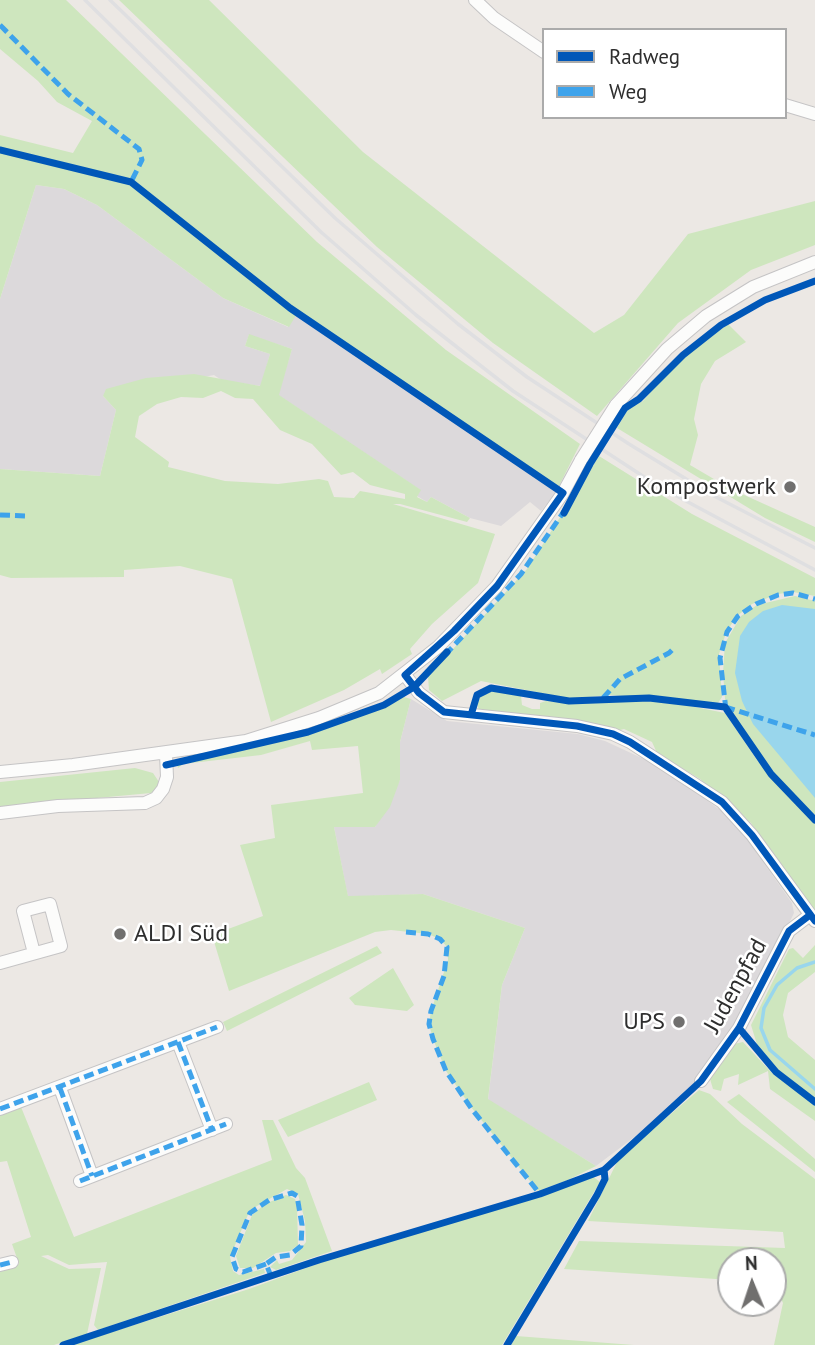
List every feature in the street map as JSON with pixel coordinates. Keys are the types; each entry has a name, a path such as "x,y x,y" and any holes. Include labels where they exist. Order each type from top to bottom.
{"street":[{"path":"475,0 494,18 542,50"},
{"path":"787,106 815,114"},
{"path":"0,772 166,754 246,741 286,730 348,707 390,685 454,631 497,586 563,493 616,405 667,349 706,316 753,287 815,262"},
{"path":"405,675 419,693 444,712 577,726 613,734 630,742 722,802 752,835 812,918"},
{"path":"0,813 58,806 145,803 156,799 163,789 167,778 166,754"},
{"name":"Judenpfad","path":"701,1081 739,1028 789,931 812,918"},
{"path":"0,963 34,953"},
{"path":"0,1109 217,1027"},
{"path":"178,1042 212,1130"},
{"path":"60,1088 86,1179 226,1124"}],"shaded area":[{"path":"36,185 64,189 97,205 223,298 288,327 296,314 557,491 541,511 530,502 501,526 470,518 431,497 427,502 417,496 420,490 278,395 292,349 249,335 245,346 270,354 261,386 223,381 214,375 103,396 116,410 100,476 0,469 0,299"},
{"path":"411,699 447,721 578,734 605,741 646,760 670,773 724,813 746,838 792,903 794,913 757,988 700,1079 645,1129 596,1166 488,1100 502,985 525,928 423,894 348,897 334,827 375,827 400,780 400,742"}],"green space":[{"path":"0,0 66,0 317,242 446,350 580,444 558,488 298,312 289,327 223,298 97,205 64,189 36,185 0,299 0,150 133,183 0,149 0,135 73,153 92,121 57,102 38,81 0,49"},
{"path":"119,0 209,0 363,152 594,333 624,315 688,234 815,201 815,245 751,270 678,323 597,416 493,343 377,247"},
{"path":"728,324 746,342 715,361 701,384 694,419 698,435 690,465 731,489 815,527 815,542 765,518 617,428 628,409 643,401 677,362"},
{"path":"249,334 292,349 279,395 421,490 417,497 427,502 431,497 470,518 467,522 393,504 495,534 478,583 432,624 410,649 412,654 382,674 380,669 344,690 271,722 232,579 180,566 124,570 124,577 11,578 0,575 0,469 100,476 116,410 103,396 106,389 146,378 194,374 260,386 270,354 245,346","holes":["221,391 235,398 253,399 280,430 312,444 341,475 353,472 370,485 405,494 405,499 360,491 354,498 334,497 328,481 319,479 278,484 225,481 168,467 169,462 135,437 139,416 157,404 181,397 203,398"]},
{"path":"599,456 692,514 815,578 815,596 793,592 778,594 752,604 736,617 726,633 719,654 722,697 718,703 609,695 571,699 481,681 442,701 429,690 428,676 527,569"},
{"path":"795,596 815,601 815,815 798,801 752,747 725,699 725,643 741,616 757,605"},
{"path":"493,690 521,696 522,705 532,709 540,709 540,703 546,701 575,704 611,699 675,703 725,713 757,760 815,822 815,914 751,823 700,779 657,753 652,742 624,729 612,732 480,713 477,704 482,694"},
{"path":"404,697 411,699 400,742 400,780 390,807 375,827 334,827 348,896 423,894 525,928 502,985 488,1099 596,1166 538,1191 446,1071 433,1039 429,1024 431,1011 448,960 447,947 440,939 428,934 391,930 375,932 229,991 212,935 263,916 240,845 275,838 271,805 363,793 358,746 312,750 310,741 261,755 183,764 178,768 176,762 308,733"},
{"path":"135,768 153,773 159,782 157,790 151,793 0,807 0,782"},
{"path":"815,945 815,972 788,993 783,1015 788,1037 815,1060 815,1099 786,1077 759,1051 751,1025 789,949 793,948 803,958"},
{"path":"377,946 382,953 227,1031 223,1022"},
{"path":"393,968 414,1005 407,1011 355,1005 349,998"},
{"path":"743,1042 772,1073 815,1105 815,1121 770,1089 768,1071 738,1085 739,1074 724,1079 721,1091 713,1089 710,1079 734,1044"},
{"path":"369,1082 377,1100 288,1137 278,1120"},
{"path":"699,1090 710,1094 742,1124 815,1179 815,1345 774,1345 780,1317 787,1317 787,1247 783,1232 588,1221 619,1158"},
{"path":"739,1094 815,1159 815,1172 727,1102"},
{"path":"21,1107 74,1237 272,1160 262,1120 273,1120 296,1168 305,1178 332,1251 276,1270 270,1267 277,1260 279,1264 292,1260 306,1242 305,1221 298,1194 287,1189 250,1210 230,1257 233,1271 239,1275 264,1269 265,1273 98,1330 94,1325 107,1262 69,1265 48,1255 41,1256 69,1269 101,1268 87,1334 54,1345 0,1345 0,1270 19,1264 12,1244 31,1237 7,1161 0,1162 0,1113"},
{"path":"591,1175 600,1182 502,1345 70,1345 249,1289 328,1260 561,1189"},
{"path":"286,1195 295,1199 297,1205 298,1245 290,1251 276,1253 253,1268 240,1268 236,1256 252,1215 265,1204"},
{"path":"579,1241 756,1247 717,1247 717,1279 564,1269"},
{"path":"516,1336 634,1345 511,1345"}],"water":[{"path":"782,605 815,609 815,798 753,724 742,701 735,673 740,636 749,622 763,611"}],"waterway":[{"path":"815,962 797,968 777,985 764,1008 761,1028 770,1050 815,1089"}],"railway":[{"path":"85,0 321,232 416,315 513,391 658,486 815,570"},
{"path":"110,0 335,218 458,324 527,377 629,444 714,496 815,548"}],"marked path":[{"path":"0,25 68,94 139,149 142,160 131,182"},
{"path":"445,655 521,574 567,507"},
{"path":"0,515 28,516"},
{"path":"726,710 720,658 727,632 738,616 756,604 778,595 793,593 815,599"},
{"path":"603,698 620,679 669,653 675,647"},
{"path":"725,707 815,735"},
{"path":"406,932 428,934 440,939 447,947 444,976 429,1024 433,1039 446,1071 471,1108 540,1194"},
{"path":"0,1109 217,1027"},
{"path":"178,1042 212,1130"},
{"path":"60,1088 92,1176"},
{"path":"80,1181 226,1124"},
{"path":"266,1264 243,1272 236,1269 232,1257 250,1213 269,1200 292,1193 297,1196 302,1225 301,1246 290,1255 276,1257 266,1264 271,1276"},
{"path":"0,1265 12,1262"}],"cycle path":[{"path":"0,150 131,182 290,308 563,493 497,586 454,631 405,675 419,693 444,712 577,726 613,734 630,742 722,802 752,835 815,921"},
{"path":"564,513 590,464 625,408 639,399 683,355 721,325 765,300 815,281"},
{"path":"166,765 308,732 384,705 414,687 447,652"},
{"path":"471,715 477,695 491,688 569,701 649,698 725,707 771,774 815,820"},
{"path":"63,1345 319,1260 540,1194 604,1170 701,1081 739,1028 789,931 810,915"},
{"path":"739,1028 776,1072 815,1102"},
{"path":"507,1345 597,1195 605,1179 604,1170"}],"place":[{"name":"Kompostwerk","path":"790,487"},
{"name":"ALDI Süd","path":"120,934"},
{"name":"UPS","path":"679,1022"}]}
